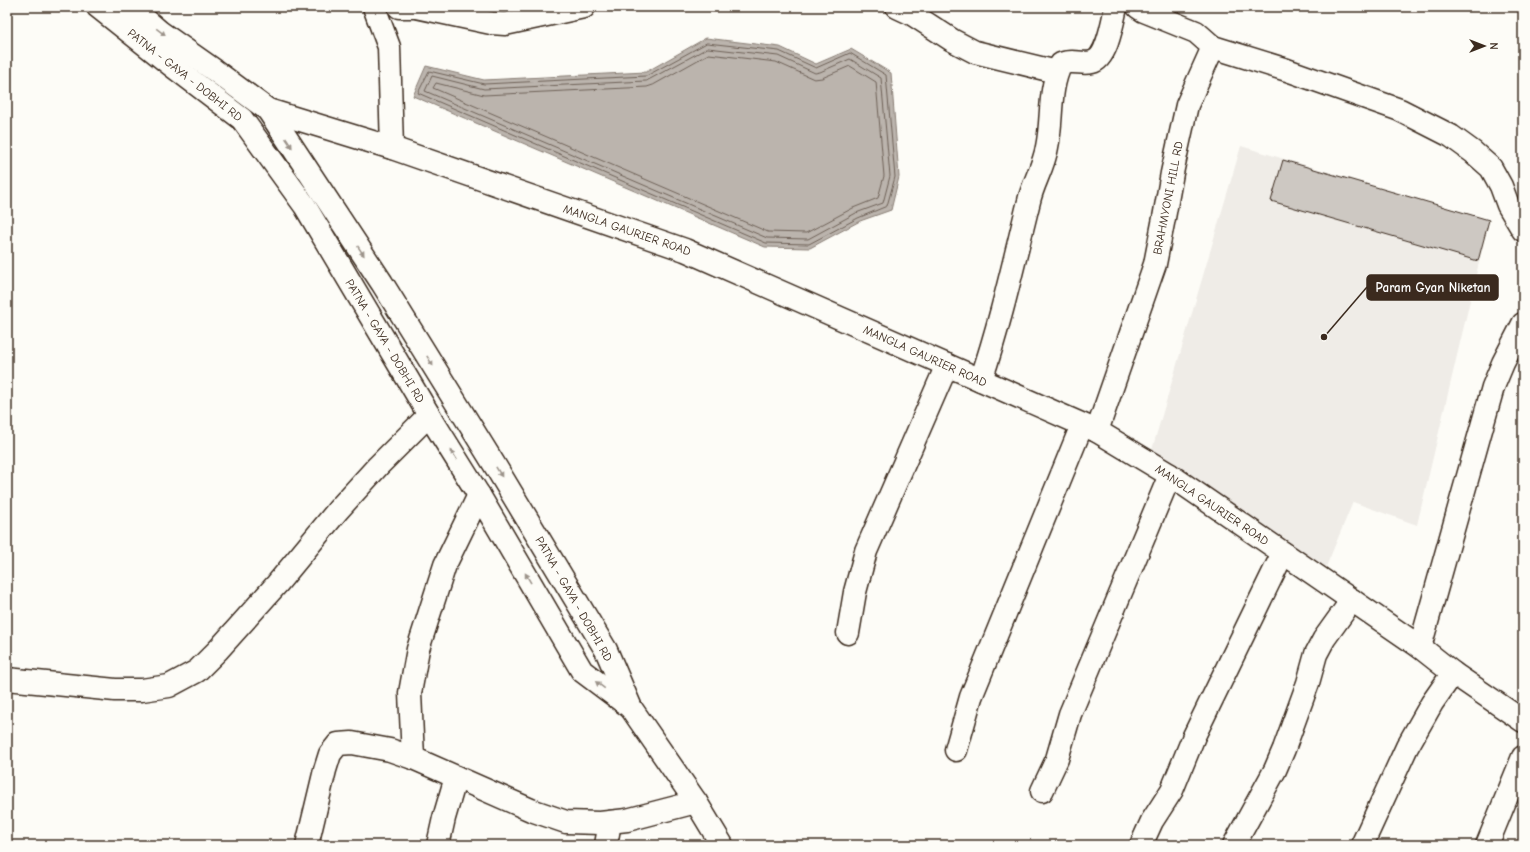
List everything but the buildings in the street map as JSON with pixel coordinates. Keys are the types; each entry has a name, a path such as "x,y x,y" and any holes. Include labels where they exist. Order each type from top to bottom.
{"street":[{"name":"PATNA - GAYA - DOBHI RD","path":"98,7 242,119 305,206 429,416 479,495 582,671 631,708"},
{"name":"PATNA - GAYA - DOBHI RD","path":"131,7 160,32 268,110 382,283 494,464 606,650 631,708 696,802 722,845"},
{"path":"399,7 423,8 491,23 504,24 584,7"},
{"path":"897,7 912,14 952,40 975,52 1057,72"},
{"path":"981,380 1002,313 1031,193 1043,165 1048,146 1053,85 1057,72 1061,64 1067,61 1092,62 1099,58 1105,51 1116,7"},
{"path":"1138,7 1144,11 1196,32 1213,47 1287,70 1400,110 1451,136 1473,152 1491,168 1501,186 1508,205 1523,230"},
{"path":"380,8 389,47 392,148"},
{"name":"BRAHMYONI HILL RD","path":"956,750 971,697 1090,428 1154,264 1187,105 1213,47"},
{"name":"MANGLA GAURIER ROAD","path":"268,110 392,148 685,250 1090,428 1170,475 1420,647 1453,673 1523,721"},
{"path":"1420,647 1493,387 1503,363 1523,324"},
{"path":"848,633 854,592 866,551 947,365"},
{"path":"7,679 115,690 142,690 169,686 197,671 233,634 277,584 338,510 378,466 429,416"},
{"path":"1042,791 1057,759 1070,714 1170,475"},
{"path":"413,758 410,693 418,649 445,565 479,495"},
{"path":"1141,845 1152,821 1172,790 1194,736 1283,553"},
{"path":"1234,845 1275,770 1308,682 1316,654 1324,639 1352,600"},
{"path":"1362,845 1407,747 1432,703 1453,673"},
{"path":"307,845 325,770 330,754 338,744 352,743 390,750 413,758 532,810 566,822 610,822 627,820 696,802"},
{"path":"1487,845 1523,757"},
{"path":"438,845 456,777"},
{"path":"606,845 610,822"}],"shaded area":[{"path":"1241,146 1489,220 1417,525 1353,502 1326,567 1157,461 1151,453"}],"water":[{"path":"706,38 780,47 816,64 851,49 891,73 899,177 891,210 860,221 810,248 765,247 413,96 426,66 484,80 646,72"}],"place":[{"name":"Param Gyan Niketan","path":"1324,337"}]}
